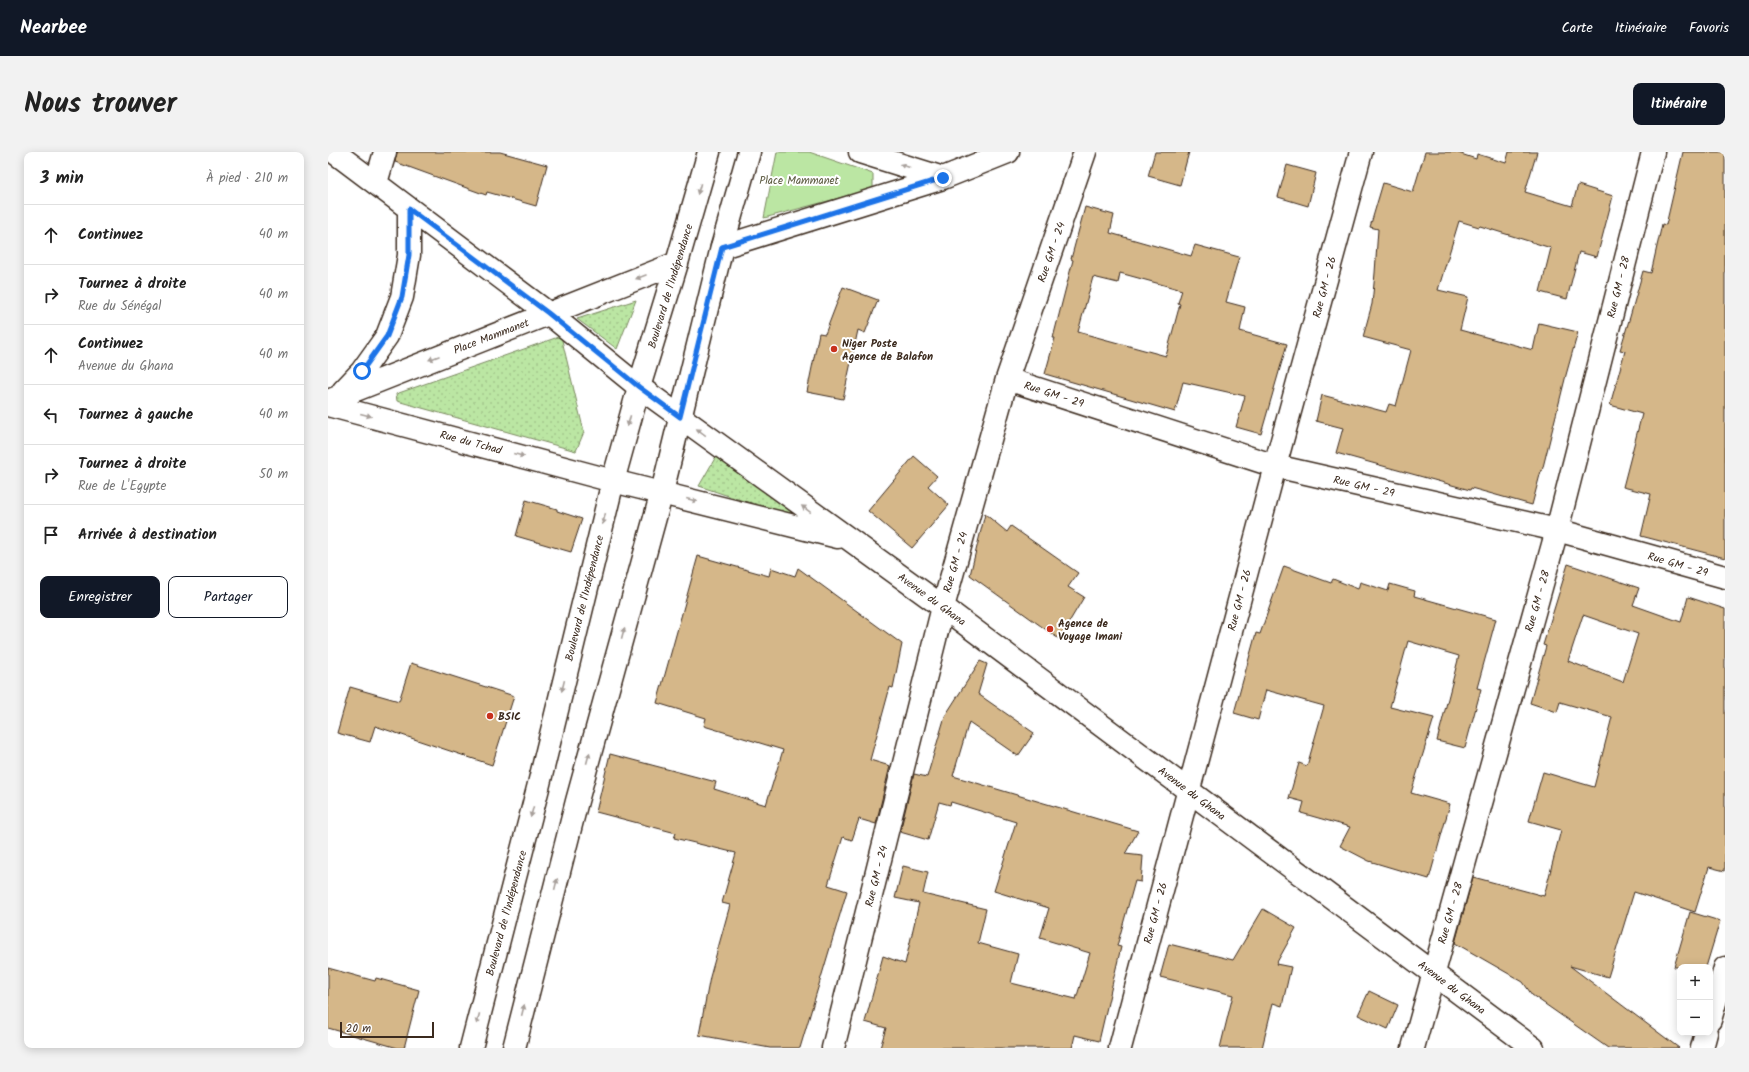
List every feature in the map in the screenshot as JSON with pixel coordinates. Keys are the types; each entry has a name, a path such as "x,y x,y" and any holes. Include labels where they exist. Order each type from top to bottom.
{"street":[{"name":"Avenue du Ghana","path":"334,152 548,313 639,387 849,540 943,606 1534,1048"},
{"path":"376,183 385,152"},
{"name":"Boulevard de l'Indépendance","path":"470,1048 538,788 613,481 639,387 709,152"},
{"path":"514,1048 577,801 662,492 722,247 748,152"},
{"path":"860,152 943,178"},
{"path":"722,247 943,178 1008,152"},
{"name":"Rue GM - 24","path":"833,1048 943,606 1007,379 1084,152"},
{"name":"Rue GM - 26","path":"1120,1048 1360,152"},
{"name":"Rue GM - 28","path":"1413,1048 1557,530 1653,152"},
{"path":"332,400 362,371 387,336 402,297 409,255 409,209"},
{"name":"Place Mammanet","path":"332,400 677,263"},
{"name":"Rue GM - 29","path":"1007,379 1275,466 1557,530 1725,577"},
{"name":"Rue du Tchad","path":"332,400 613,481"},
{"name":"Avenue du Ghana","path":"613,481 662,492 849,540"},
{"path":"1713,1010 1725,968"},
{"path":"1702,1048 1705,1036"}],"green space":[{"name":"Place Mammanet","path":"777,152 809,152 873,174 873,189 764,218"},
{"path":"636,300 617,349 577,319"},
{"path":"561,336 584,432 576,451 397,401 396,394"},
{"path":"718,453 799,510 794,518 699,486"}],"building":[{"path":"397,152 500,152 547,165 536,206 487,192 486,195 395,162"},
{"path":"1155,152 1189,152 1180,185 1148,176"},
{"path":"1425,152 1455,152 1476,159 1477,154 1506,163 1509,152 1537,152 1525,192 1572,206 1578,185 1613,196 1597,257 1579,252 1567,299 1540,292 1551,248 1459,221 1438,290 1468,297 1460,330 1533,350 1539,323 1578,332 1532,505 1471,488 1470,490 1336,453 1343,428 1316,421 1322,395 1386,412 1389,404 1396,406 1411,350 1363,337 1372,304 1378,229 1370,227 1383,183 1413,192"},
{"path":"1683,152 1725,152 1725,558 1641,536 1651,494 1623,487 1642,414 1610,405 1625,351 1620,350 1643,271 1651,273 1662,224 1666,225"},
{"path":"1287,165 1316,173 1308,206 1278,197"},
{"path":"1085,207 1114,215 1110,233 1191,256 1195,245 1239,257 1226,302 1245,307 1240,331 1287,344 1261,434 1236,427 1245,396 1183,382 1175,412 1045,374 1073,260 1071,259","holes":["1120,273 1182,290 1178,303 1180,304 1166,356 1078,332 1093,277 1118,283"]},
{"path":"843,287 878,300 865,333 858,330 843,399 807,392 819,333 825,334"},
{"path":"914,456 937,476 928,486 949,505 912,548 868,511"},
{"path":"526,500 557,509 557,511 582,519 571,552 516,536"},
{"path":"985,514 1007,532 1011,526 1078,573 1068,587 1084,597 1059,639 970,575"},
{"path":"698,556 769,576 771,568 795,576 798,568 902,644 893,688 890,687 870,760 890,766 876,824 859,819 852,840 843,837 828,885 847,891 800,1048 770,1048 699,1035 710,977 730,905 722,903 736,853 674,838 676,833 596,812 610,754 716,782 714,789 766,805 783,750 704,726 706,718 657,703"},
{"path":"1568,564 1639,588 1633,605 1681,622 1688,597 1725,609 1725,871 1709,867 1695,912 1634,892 1608,977 1570,966 1679,1048 1608,1048 1532,995 1523,982 1455,943 1473,877 1544,896 1561,830 1529,821 1543,772 1594,787 1612,717 1560,702 1557,712 1530,703 1546,646 1543,645","holes":["1583,615 1638,634 1623,682 1568,661"]},
{"path":"1284,566 1331,583 1333,579 1358,589 1360,582 1388,591 1390,584 1415,591 1414,596 1496,619 1477,688 1481,689 1465,748 1437,741 1459,656 1408,641 1390,707 1434,718 1411,793 1450,804 1429,879 1369,861 1340,846 1350,827 1301,813 1304,802 1289,798 1299,763 1307,766 1324,706 1266,690 1258,720 1234,713 1256,633 1260,634"},
{"path":"980,661 987,664 978,694 1034,733 1018,756 969,722 953,776 1138,831 1125,854 1143,856 1141,882 1135,881 1117,946 1121,947 1099,1041 1075,1035 1072,1048 880,1048 886,1028 865,1022 883,956 905,964 919,903 895,898 903,866 928,872 923,894 986,909 978,943 1018,954 1011,983 1076,999 1090,953 1040,938 1049,908 994,891 1016,822 951,802 950,805 939,802 928,840 900,832 914,774 927,777 945,716"},
{"path":"411,663 514,696 492,765 375,726 370,742 337,733 350,687 399,701"},
{"path":"1263,909 1296,928 1276,964 1291,967 1282,1006 1273,1003 1262,1048 1220,1048 1233,995 1160,977 1169,944 1233,960"},
{"path":"1690,912 1720,921 1707,964 1677,964 1677,967 1674,967"},
{"path":"328,968 375,981 376,978 419,990 404,1048 398,1048 328,1028"},
{"path":"1369,991 1398,1005 1388,1029 1358,1015"}],"place":[{"name":"Niger Poste Agence de Balafon","path":"834,349"},
{"name":"Agence de Voyage Imani","path":"1050,629"},
{"name":"BSIC","path":"490,716"}],"route":[{"path":"362,371 387,336 402,297 409,255 409,209 548,313 639,387 680,417 722,247 943,178"}]}
